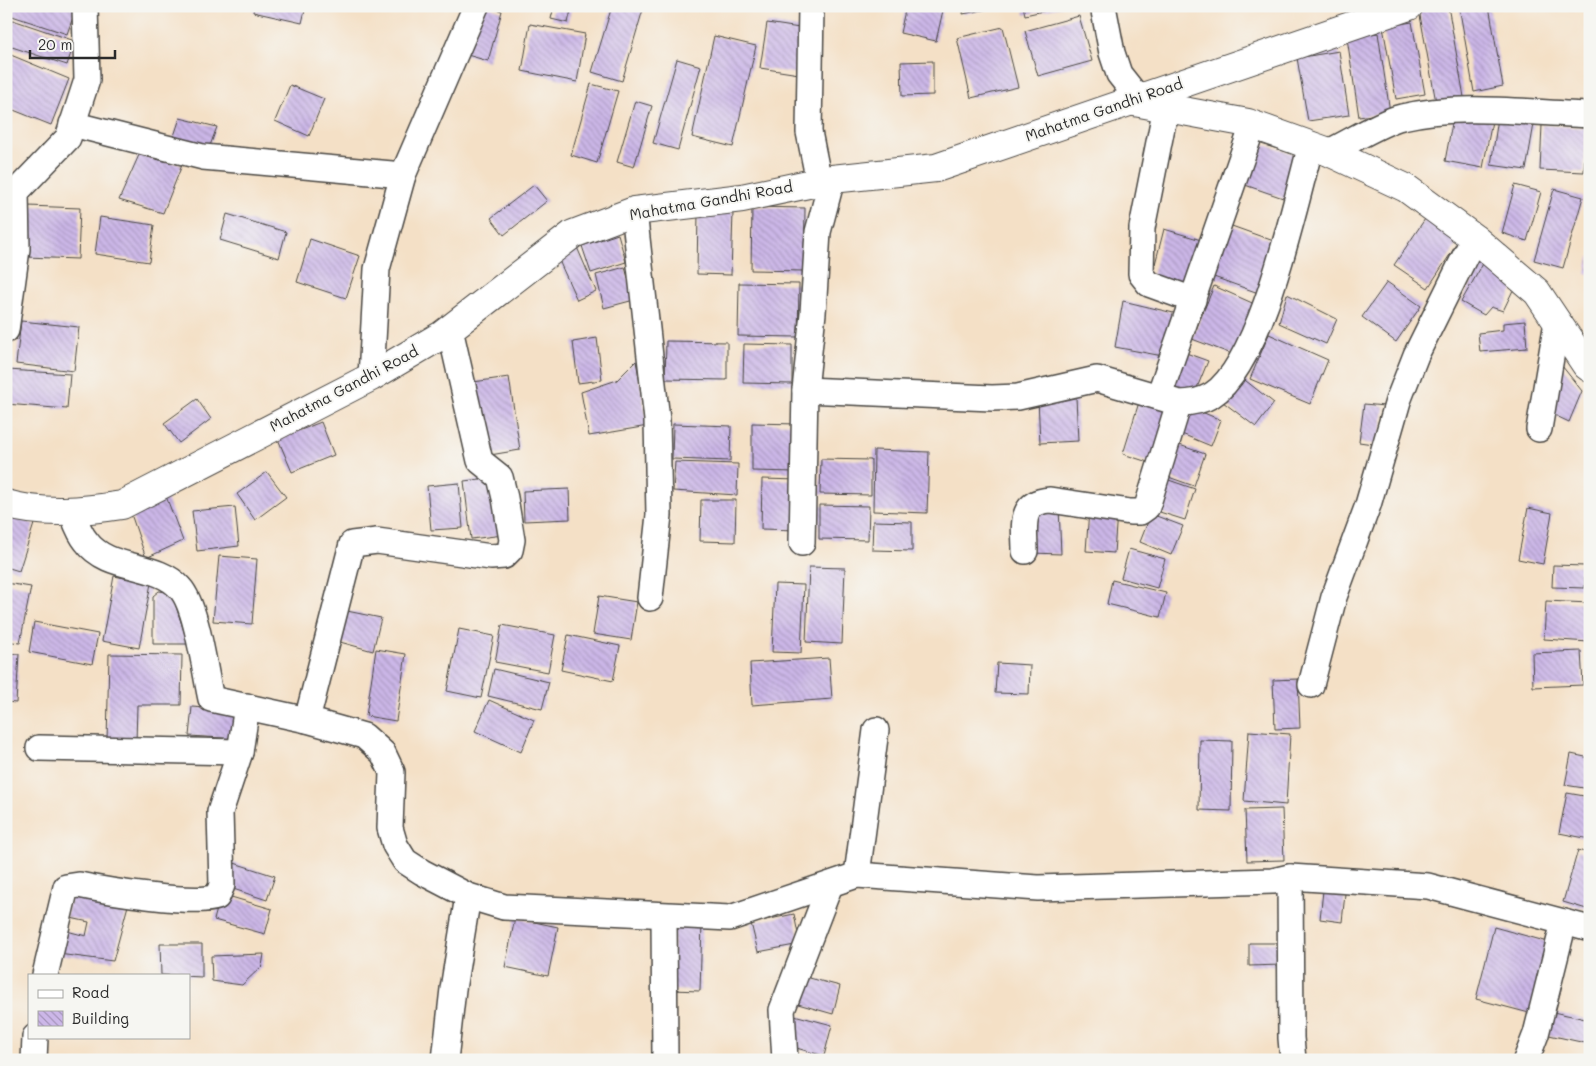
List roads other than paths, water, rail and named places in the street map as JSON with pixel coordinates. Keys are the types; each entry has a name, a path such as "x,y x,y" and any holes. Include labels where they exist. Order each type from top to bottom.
{"main road":[{"name":"Mahatma Gandhi Road","path":"6,504 27,510 71,510 122,505 371,377 450,329 573,234 634,211 742,198 826,180 936,168 1134,100 1374,12 1409,6"},
{"path":"1134,100 1254,125 1320,149 1406,188 1474,238 1537,292 1586,365 1590,368"}],"street":[{"path":"6,330 17,249 11,190 68,138 87,80 85,6"},
{"path":"371,377 377,269 403,176 476,6"},
{"path":"802,543 805,390 814,313 818,232 826,180 809,132 811,6"},
{"path":"1103,6 1112,53 1119,74 1134,100"},
{"path":"1166,107 1142,228 1141,274 1148,284 1193,300"},
{"path":"805,390 992,398 1018,396 1097,379 1189,403 1212,394 1225,382 1247,345 1262,315 1320,149 1400,117 1431,112 1478,111 1590,115"},
{"path":"72,124 203,157 403,176"},
{"path":"1025,551 1025,516 1030,506 1038,501 1050,500 1130,512 1140,512 1147,507 1169,399 1193,300 1254,125"},
{"path":"634,211 657,420 659,515 650,598"},
{"path":"1311,686 1334,598 1368,506 1398,401 1416,355 1474,238"},
{"path":"1539,429 1557,322"},
{"path":"307,720 352,544 377,542 491,556 504,556 510,550 512,540 510,523 500,476 480,461 450,329"},
{"path":"71,510 86,542 105,558 158,573 181,588 193,616 211,699 307,720 364,736 383,753 392,772 390,828 395,845 405,861 468,896 504,907 730,918 857,875 1038,888 1273,881 1290,876 1428,886 1590,929"},
{"path":"45,974 66,887 79,885 187,899 207,900 217,897 222,885 220,812 240,752 247,706"},
{"path":"857,875 876,730"},
{"path":"38,748 240,752"},
{"path":"1290,876 1293,1060"},
{"path":"784,1060 782,1010 830,885"},
{"path":"445,1060 453,989 468,896"},
{"path":"664,916 665,1060"},
{"path":"1526,1060 1536,1034 1564,922"},
{"path":"34,1060 35,1038"}]}
